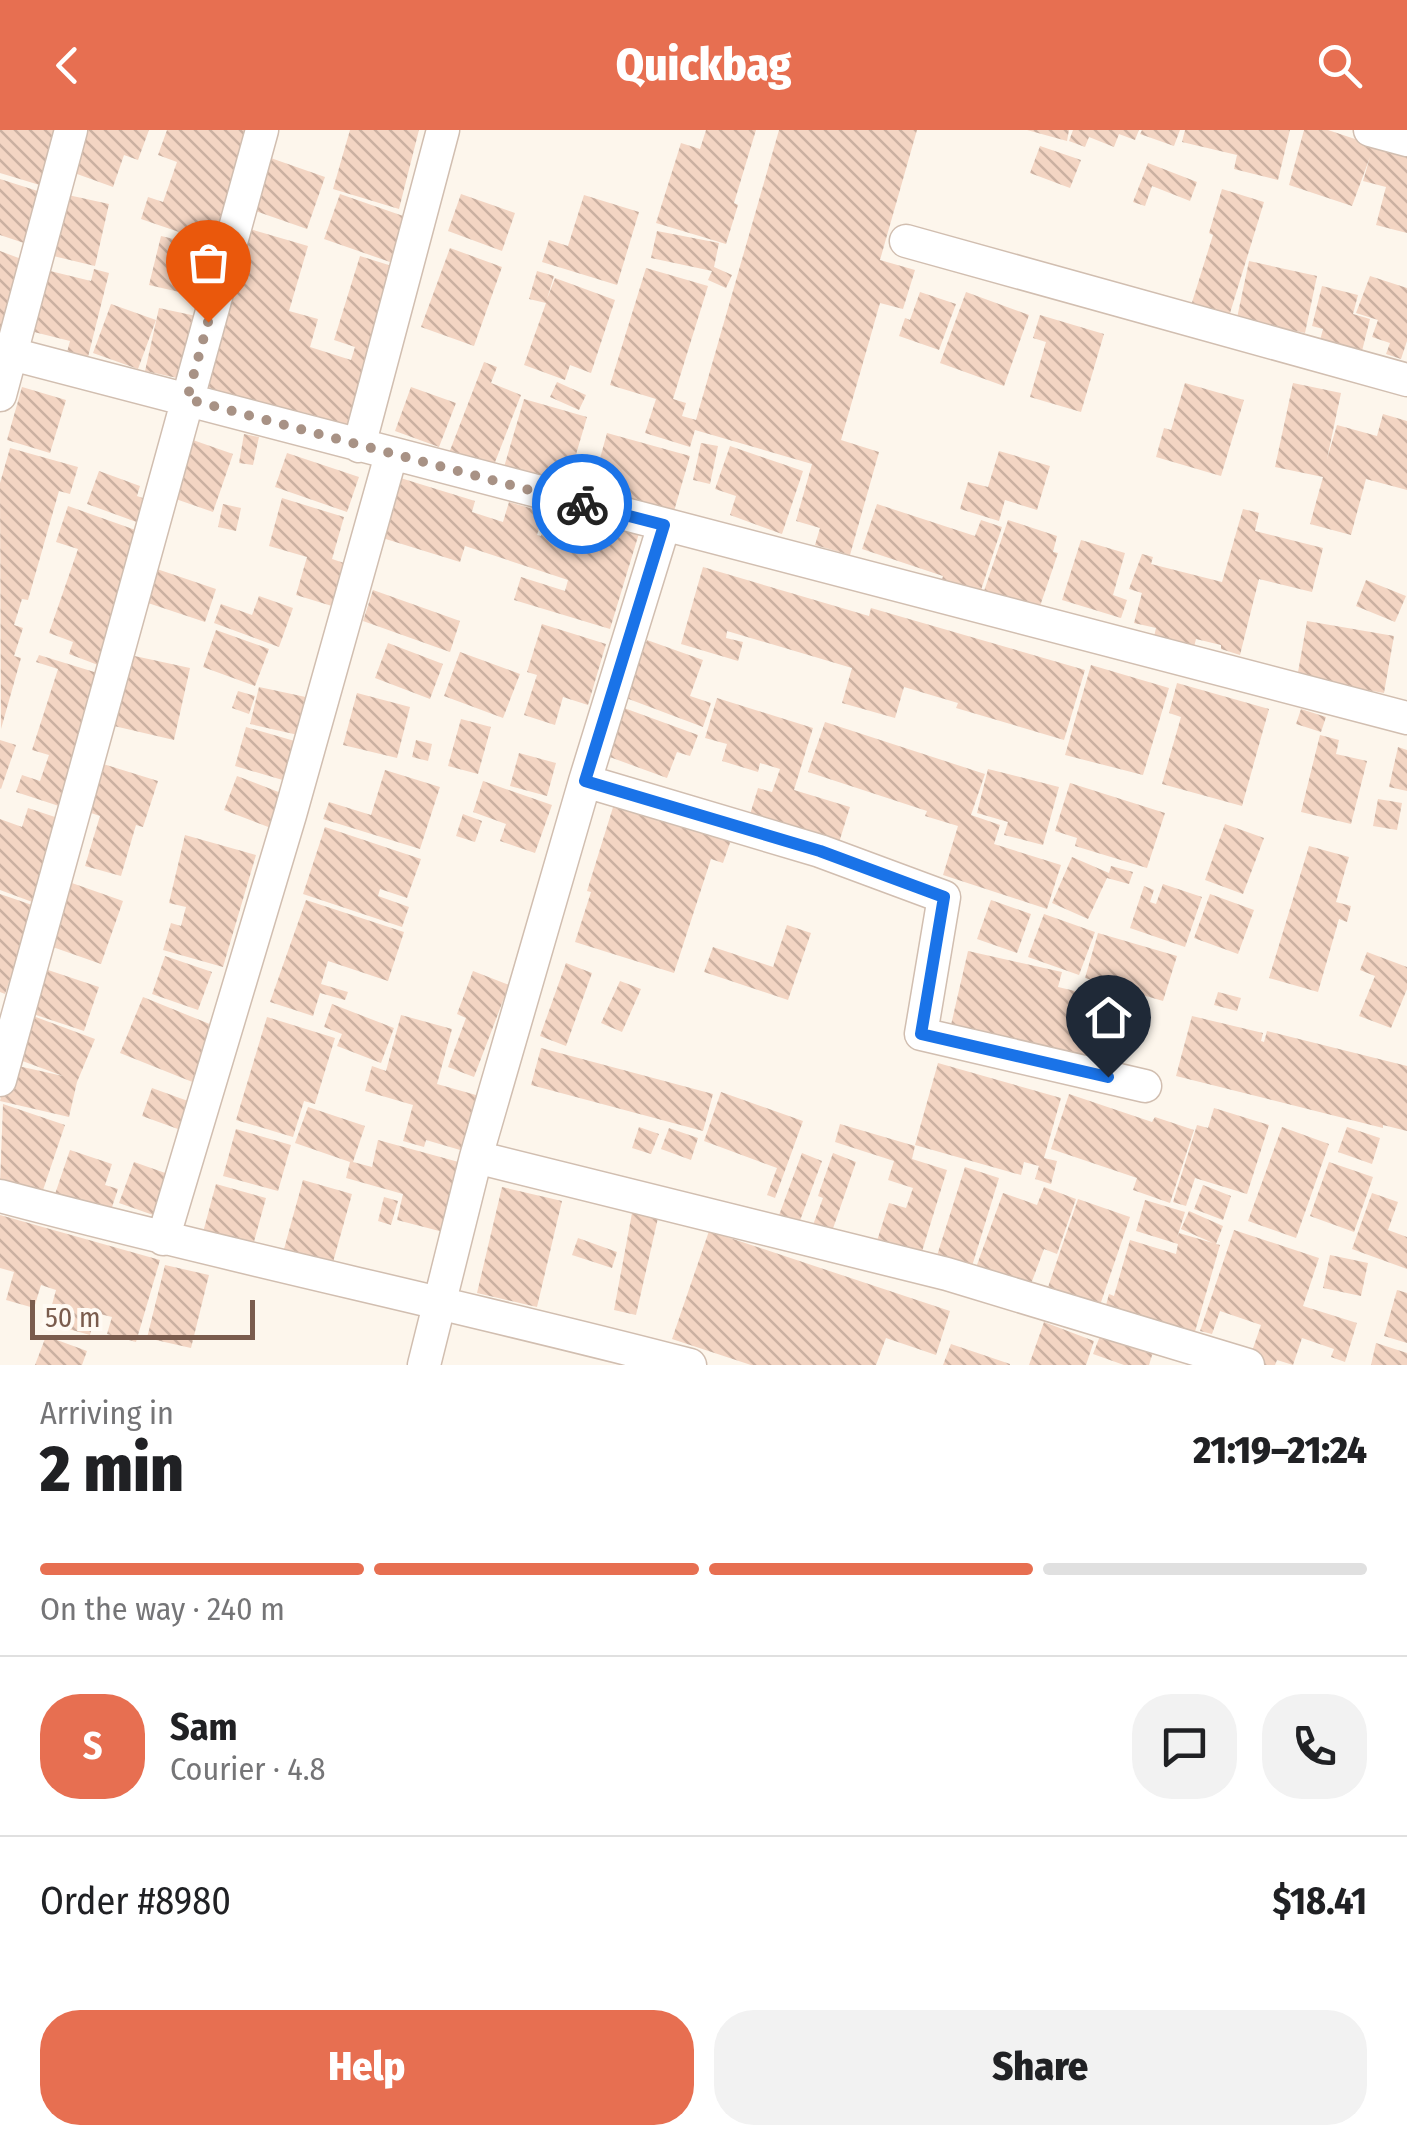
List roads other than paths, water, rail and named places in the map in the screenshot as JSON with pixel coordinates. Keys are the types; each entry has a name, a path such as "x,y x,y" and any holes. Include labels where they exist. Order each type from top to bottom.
{"street":[{"path":"0,395 5,352 71,130"},
{"path":"0,1080 262,130"},
{"path":"359,446 443,130"},
{"path":"1370,130 1407,140"},
{"path":"906,242 1407,380"},
{"path":"5,352 1407,718"},
{"path":"163,1240 290,815 391,455"},
{"path":"424,1365 476,1157 664,525"},
{"path":"585,781 820,851 944,897 921,1034 1145,1086"},
{"path":"476,1157 947,1274 1248,1365"},
{"path":"0,1196 163,1240 440,1306 524,1321 690,1365"}]}
